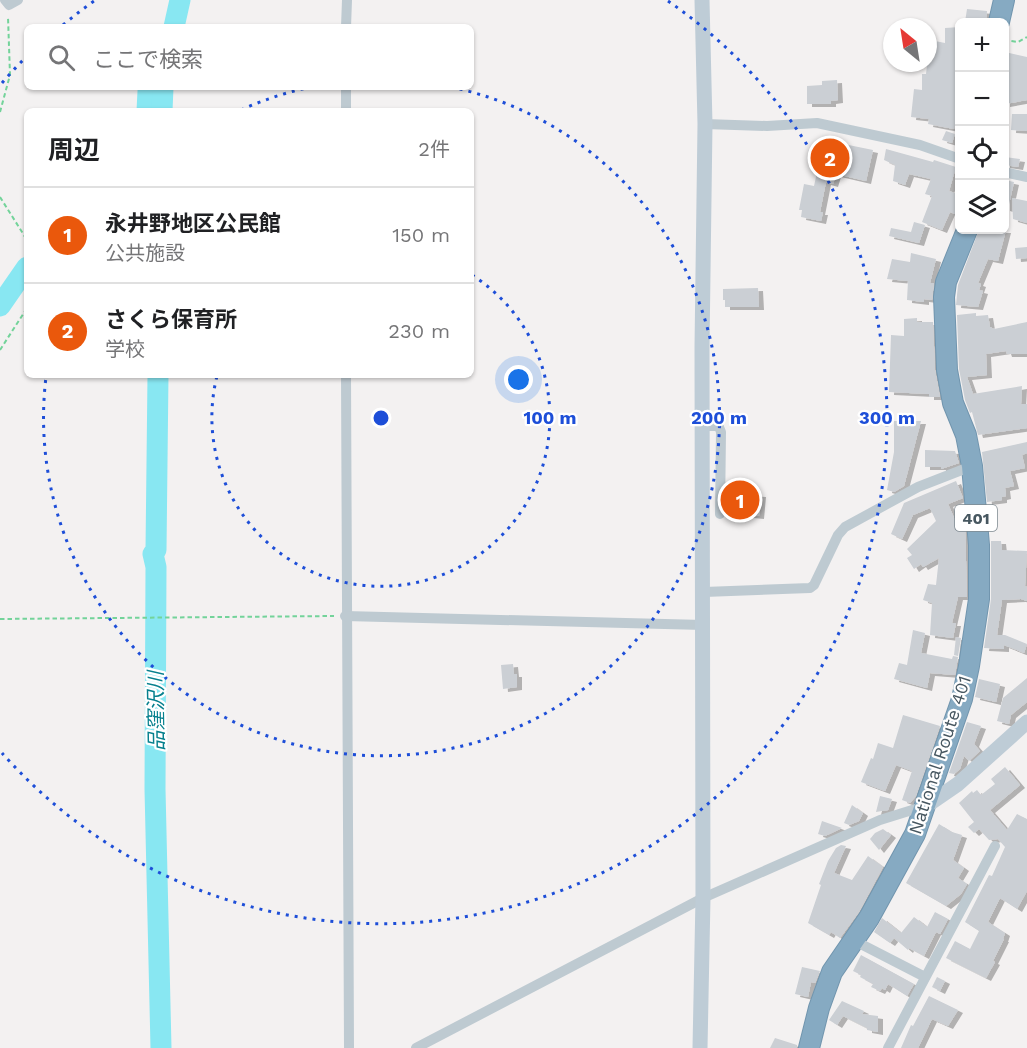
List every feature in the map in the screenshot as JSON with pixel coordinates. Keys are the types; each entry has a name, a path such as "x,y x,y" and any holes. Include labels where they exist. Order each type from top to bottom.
{"highway":[{"path":"1000,18 1004,0"},
{"name":"National Route 401","path":"809,1048 832,972 869,918 915,834 962,699 978,618 980,561 972,466 966,435 953,403 947,370 944,297 946,282 965,234"}],"street":[{"path":"346,0 346,24"},
{"path":"700,1048 704,898 705,124 702,0"},
{"path":"346,90 346,108"},
{"path":"705,124 766,126 817,123 920,145 955,157"},
{"path":"1009,173 1027,177"},
{"path":"346,378 348,1048"},
{"path":"703,426 716,426 721,432 720,514"},
{"path":"704,592 810,588 814,585 838,535 845,527 918,487 972,466"},
{"path":"345,616 704,625"},
{"path":"416,1048 704,898 880,820 926,806 958,784 1027,722"},
{"path":"888,1048 994,846"},
{"path":"853,940 926,977"}],"path":[{"path":"0,112 10,75 7,25 11,2"},
{"path":"1009,41 1018,42 1027,38"},
{"path":"0,197 24,235"},
{"path":"0,350 24,313"},
{"path":"0,619 345,616"}],"building":[{"path":"967,9 987,11 986,18 966,18"},
{"path":"955,27 954,129 928,124 929,119 911,117 914,89 922,90 922,74 937,72 937,41 945,43 945,28"},
{"path":"1009,53 1027,57 1027,100 1009,103"},
{"path":"837,80 838,100 831,101 831,104 807,104 807,86 822,85 822,81"},
{"path":"1012,114 1027,114 1027,131 1011,130"},
{"path":"946,131 955,134 952,143 942,140"},
{"path":"824,140 873,150 866,181 836,174 833,184 826,182 820,212 823,212 821,221 801,217 802,210 799,210 804,184 814,186"},
{"path":"886,149 955,167 949,191 955,193 955,214 950,212 942,230 922,222 932,196 925,194 931,179 909,174 905,185 893,181 895,165 884,160"},
{"path":"1009,158 1020,159 1018,167 1009,166"},
{"path":"1009,181 1014,182 1009,204"},
{"path":"1012,198 1027,201 1027,223 1013,219"},
{"path":"914,222 925,225 919,243 889,236 891,228 911,232"},
{"path":"977,234 1005,234 998,261 988,259 978,283 981,284 979,290 983,291 978,307 956,305 958,285"},
{"path":"1027,247 1027,258 1016,259 1015,248"},
{"path":"911,253 936,259 930,283 934,283 932,300 924,299 924,302 907,300 908,281 887,279 892,259 910,262"},
{"path":"758,288 759,307 725,307 723,289"},
{"path":"976,313 976,316 988,315 990,327 994,329 1027,322 1027,354 1007,354 1006,351 986,354 987,375 967,377 973,394 1022,386 1021,404 1027,404 1027,428 978,435 972,412 970,413 965,400 959,369 957,315"},
{"path":"917,318 917,322 933,322 935,370 940,397 929,397 929,394 889,392 891,335 904,336 904,319"},
{"path":"894,421 921,421 904,486 894,492 887,490 894,452"},
{"path":"1027,442 1027,453 1022,455 1025,468 1010,471 1014,486 1005,488 1006,496 1002,497 1002,500 987,502 982,452"},
{"path":"925,450 955,451 959,463 941,469 941,467 925,467"},
{"path":"956,481 963,498 948,504 958,527 965,523 967,597 958,597 952,623 956,623 953,638 930,635 932,603 923,600 928,584 936,585 939,558 914,569 907,558 912,555 907,549 936,521 930,508 913,515 902,539 891,534 904,503"},
{"path":"728,492 761,494 759,516 728,513"},
{"path":"991,541 1001,541 1002,550 1027,551 1025,586 1027,587 1027,601 1002,600 997,635 1005,635 1027,644 1024,653 1004,645 1004,649 984,648 991,599"},
{"path":"913,630 925,633 921,653 952,659 953,656 958,657 955,675 930,673 927,688 894,679 899,663 907,665"},
{"path":"956,637 961,638 958,656 954,655"},
{"path":"513,664 514,674 517,674 517,687 503,689 501,665"},
{"path":"1027,678 1027,702 1011,715 1009,724 997,721 1003,698"},
{"path":"979,679 1000,684 996,702 975,697"},
{"path":"903,715 940,726 916,796 910,803 902,800 912,771 896,765 885,791 861,782 871,758 873,759 878,743 893,748"},
{"path":"967,722 981,726 974,744 980,751 969,761 964,756 960,769 954,774 949,773"},
{"path":"1005,767 1020,785 990,810 1007,830 1017,814 1027,819 1027,891 1017,909 1000,898 988,922 1005,933 993,961 995,962 986,978 946,958 955,941 970,949 979,931 965,922 989,875 992,876 1005,847 998,839 989,840 979,829 974,833 968,827 974,822 959,803 972,791 973,793 977,790 981,795 995,784 991,779"},
{"path":"880,796 892,799 888,810 876,812"},
{"path":"852,805 863,813 859,821 849,825 844,823"},
{"path":"822,821 842,828 825,836 818,834"},
{"path":"939,824 962,835 953,860 964,868 958,878 967,884 961,894 946,906 906,883"},
{"path":"883,829 891,835 879,850 870,839"},
{"path":"841,845 846,846 834,873 852,880 868,856 883,867 859,912 840,938 831,932 829,935 808,923 828,861 836,848"},
{"path":"935,912 948,919 940,934 936,932 924,956 909,948 908,950 894,938 890,943 874,932 882,918 901,933 914,917 927,927"},
{"path":"861,955 914,984 907,996 888,984 885,990 882,988 880,991 871,987 873,984 853,971"},
{"path":"802,967 820,971 815,983 811,982 808,997 795,994"},
{"path":"937,977 945,981 940,991 932,987"},
{"path":"929,996 958,1010 948,1026 932,1019 918,1048 901,1048 911,1025 913,1026"},
{"path":"842,1001 864,1011 862,1014 878,1016 878,1032 867,1030 843,1016 837,1025 829,1020"},
{"path":"775,1038 797,1045 797,1048 770,1048"}],"waterway":[{"path":"175,24 180,0"},
{"path":"147,108 149,90"},
{"name":"品窪沢川","path":"162,108 163,90"},
{"path":"0,306 24,271"},
{"name":"品窪沢川","path":"158,378 156,550 153,554 156,567 155,789 161,1048"}],"place":[{"name":"さくら保育所","path":"830,158"},
{"name":"永井野地区公民館","path":"740,500"}]}
